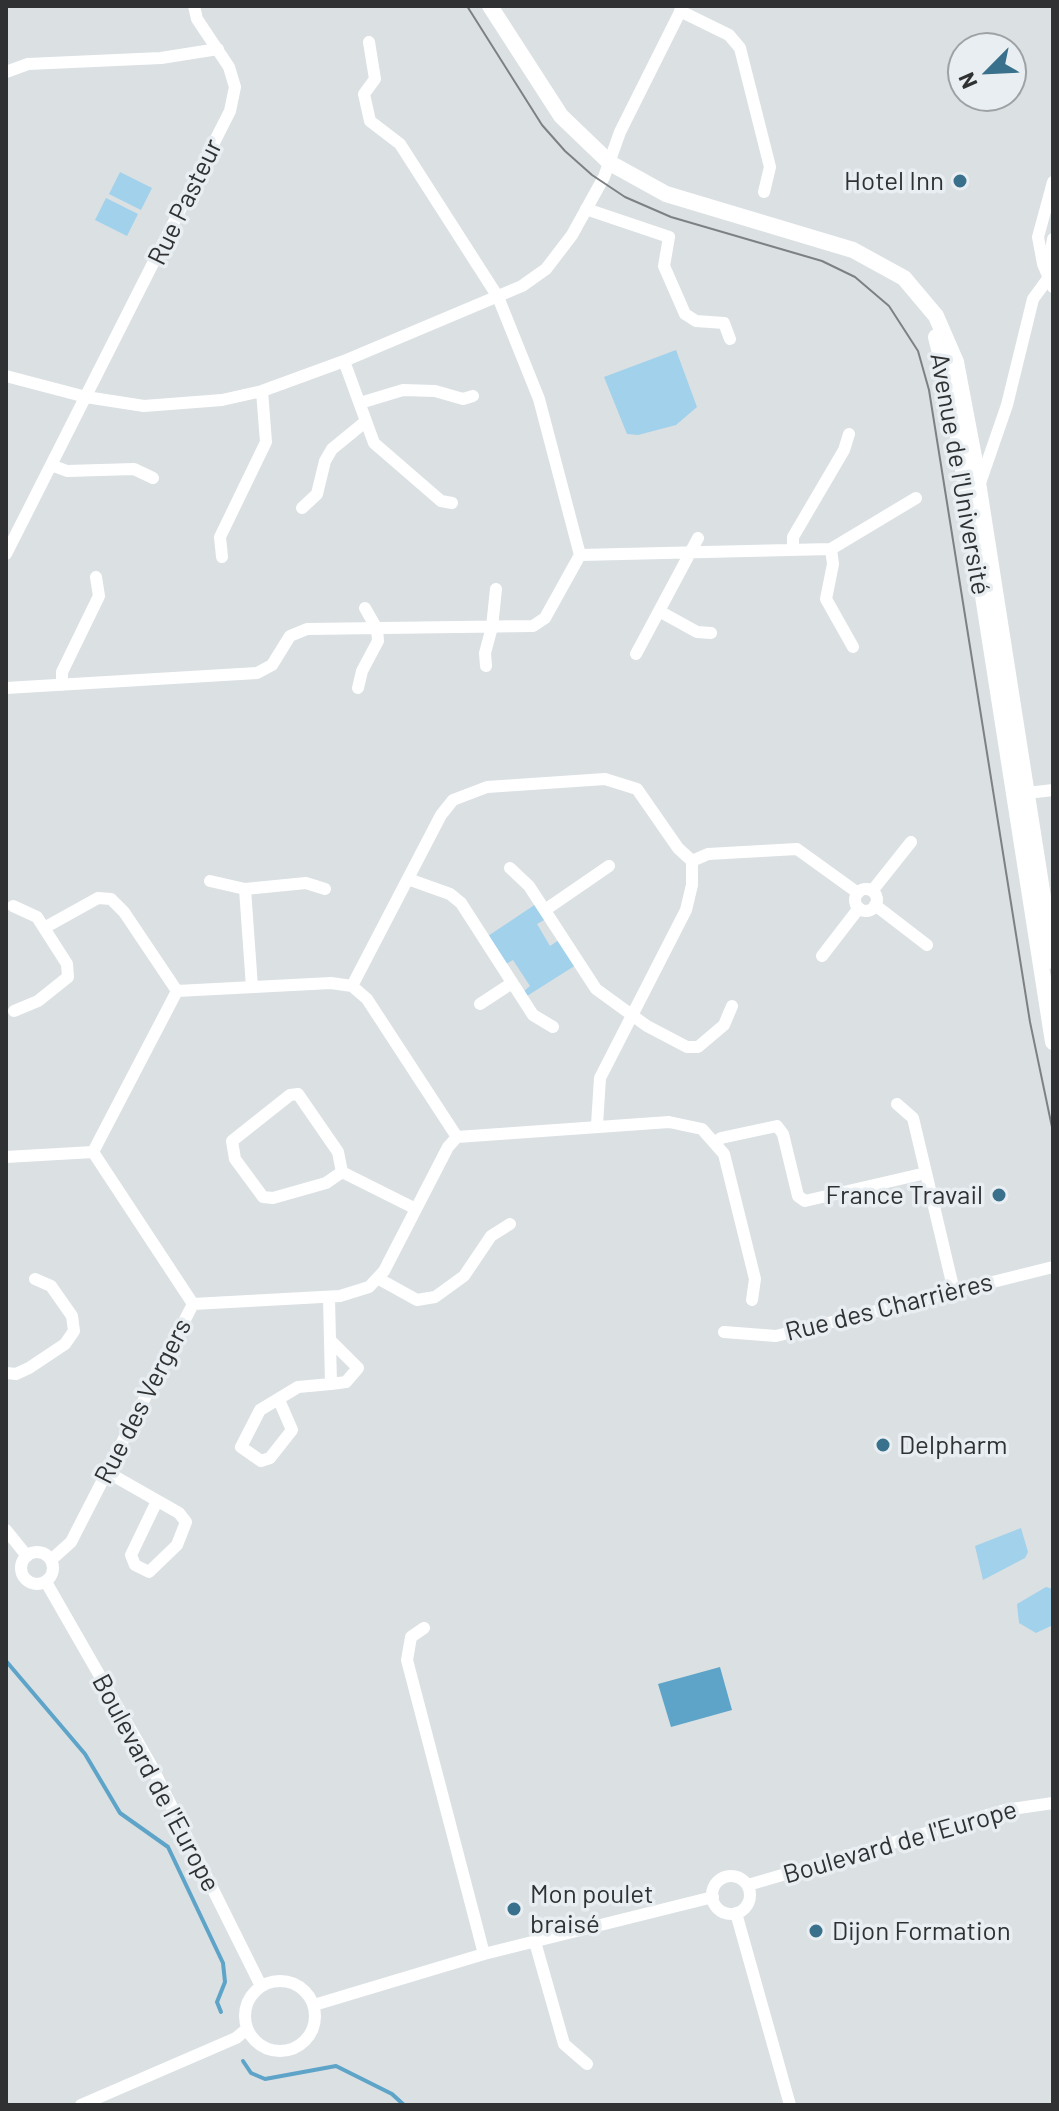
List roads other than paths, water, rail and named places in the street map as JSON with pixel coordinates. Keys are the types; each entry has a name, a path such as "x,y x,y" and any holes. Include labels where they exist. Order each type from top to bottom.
{"main road":[{"path":"490,6 546,95 589,146 610,163 666,194 835,244 883,265"},
{"name":"Avenue de l'Université","path":"883,265 922,296 948,340 956,362 979,486 1053,1042"},
{"name":"Avenue de l'Université","path":"883,265 919,306 935,335 947,370 1019,794 1053,961"}],"street":[{"name":"Rue Pasteur","path":"6,554 230,111 235,87 229,67 197,19 194,6"},
{"path":"6,376 86,397 144,406 184,405 262,391 344,361 498,297 546,269 586,209 610,163 620,132 682,8 729,35 740,48 770,167 764,192"},
{"path":"6,688 257,673 272,665 287,639 299,631 533,626 542,621 580,555 539,399 498,297 400,144 370,121 364,94 375,79 369,42"},
{"path":"6,72 28,64 161,58 218,49"},
{"path":"1047,243 1038,237 1053,182"},
{"path":"979,486 1007,405 1033,299 1051,280 1047,243 1053,205"},
{"path":"586,209 669,237 664,266 685,314 696,321 724,323 730,339"},
{"path":"344,361 365,422 382,453 441,501 452,503"},
{"path":"360,403 403,390 435,391 463,399 473,396"},
{"path":"222,557 220,537 264,449 267,425 262,391"},
{"path":"302,508 317,494 323,468 332,449 365,422"},
{"path":"793,550 793,537 844,450 849,434"},
{"path":"51,465 67,471 134,469 153,478"},
{"path":"580,555 831,549 916,498"},
{"path":"636,654 698,538"},
{"path":"831,549 833,564 826,599 853,647"},
{"path":"62,685 62,672 99,596 96,577"},
{"path":"486,666 485,653 492,627 496,589"},
{"path":"358,688 362,671 377,645 377,629 365,608"},
{"path":"659,611 697,632 711,633"},
{"path":"352,986 446,806 468,791 487,787 605,779 620,781 643,795 678,848 692,861 692,885 686,910 598,1084 597,1125"},
{"path":"1019,794 1053,790"},
{"path":"872,891 911,842"},
{"path":"692,861 708,854 797,849 858,893"},
{"path":"545,910 609,866"},
{"path":"510,868 529,886 596,989 683,1045 698,1047 724,1025 732,1006"},
{"path":"408,879 450,894 461,903 533,1015 553,1027"},
{"path":"210,881 245,889 306,883 325,889"},
{"path":"245,889 252,987"},
{"path":"872,891 876,898 875,905 867,911 859,908 855,901 858,893 872,891"},
{"path":"44,928 81,904 98,898 111,899 124,912 177,991"},
{"path":"875,905 927,945"},
{"path":"13,906 37,917 67,964 68,977 38,1001 14,1011"},
{"path":"822,956 859,908"},
{"path":"177,991 331,983 352,986 367,999 457,1137"},
{"path":"480,1004 512,983"},
{"path":"6,1157 93,1152 177,991"},
{"path":"298,1094 338,1152 342,1172 326,1183 268,1198 255,1190 235,1159 231,1144 237,1133 290,1095 298,1094"},
{"path":"897,1104 913,1118 954,1291"},
{"path":"193,1304 357,1293 379,1279 448,1147 457,1137 597,1125 682,1123 702,1129 716,1142 721,1138 777,1126 783,1134 798,1196 805,1201 926,1173"},
{"name":"Rue des Charrières","path":"716,1142 731,1178 755,1279 752,1300"},
{"name":"Rue des Vergers","path":"51,1560 71,1542 193,1304 93,1152"},
{"path":"342,1172 416,1209"},
{"path":"379,1279 417,1300 435,1297 464,1276 491,1236 510,1224"},
{"name":"Rue des Charrières","path":"724,1332 776,1336 1053,1267"},
{"path":"6,1373 16,1374 29,1368 65,1344 74,1331 72,1316 51,1286 35,1279"},
{"path":"329,1297 331,1384"},
{"path":"279,1400 292,1430 270,1458 261,1461 244,1452 241,1445 260,1410 298,1387 346,1382 358,1368 331,1341"},
{"path":"107,1472 157,1501 184,1517 186,1530 177,1545 149,1572 135,1565 131,1555 157,1501"},
{"path":"6,1530 27,1556"},
{"path":"38,1552 51,1560 53,1570 46,1582 30,1583 23,1575 22,1565 27,1556 38,1552"},
{"name":"Boulevard de l'Europe","path":"46,1582 151,1765 261,1986"},
{"path":"424,1628 411,1637 407,1660 484,1954"},
{"name":"Boulevard de l'Europe","path":"748,1885 1005,1810 1053,1803"},
{"path":"736,1876 748,1885 749,1902 736,1913 723,1912 713,1897 715,1885 725,1877 736,1876"},
{"path":"314,2005 484,1954 713,1897"},
{"path":"736,1913 790,2105"},
{"path":"535,1942 564,2044 587,2064"},
{"path":"276,1981 289,1982 304,1990 314,2005 313,2027 309,2036 294,2048 272,2050 253,2039 247,2029 248,2000 261,1986 276,1981"},
{"path":"81,2105 236,2038 247,2029"}],"waterway":[{"path":"6,1661 85,1754 120,1813 168,1847 223,1963 225,1982 217,2002 221,2012"},
{"path":"243,2061 251,2073 265,2079 336,2066 392,2094 404,2105"}],"tram line":[{"path":"467,6 542,125 592,175 625,197 671,217 822,261 855,277 889,306 918,351 929,390 1030,1022 1053,1132"}],"place":[{"name":"Hotel Inn","path":"960,181"},
{"name":"France Travail","path":"999,1195"},
{"name":"Delpharm","path":"883,1445"},
{"name":"Mon poulet braisé","path":"514,1909"},
{"name":"Dijon Formation","path":"816,1931"}]}
